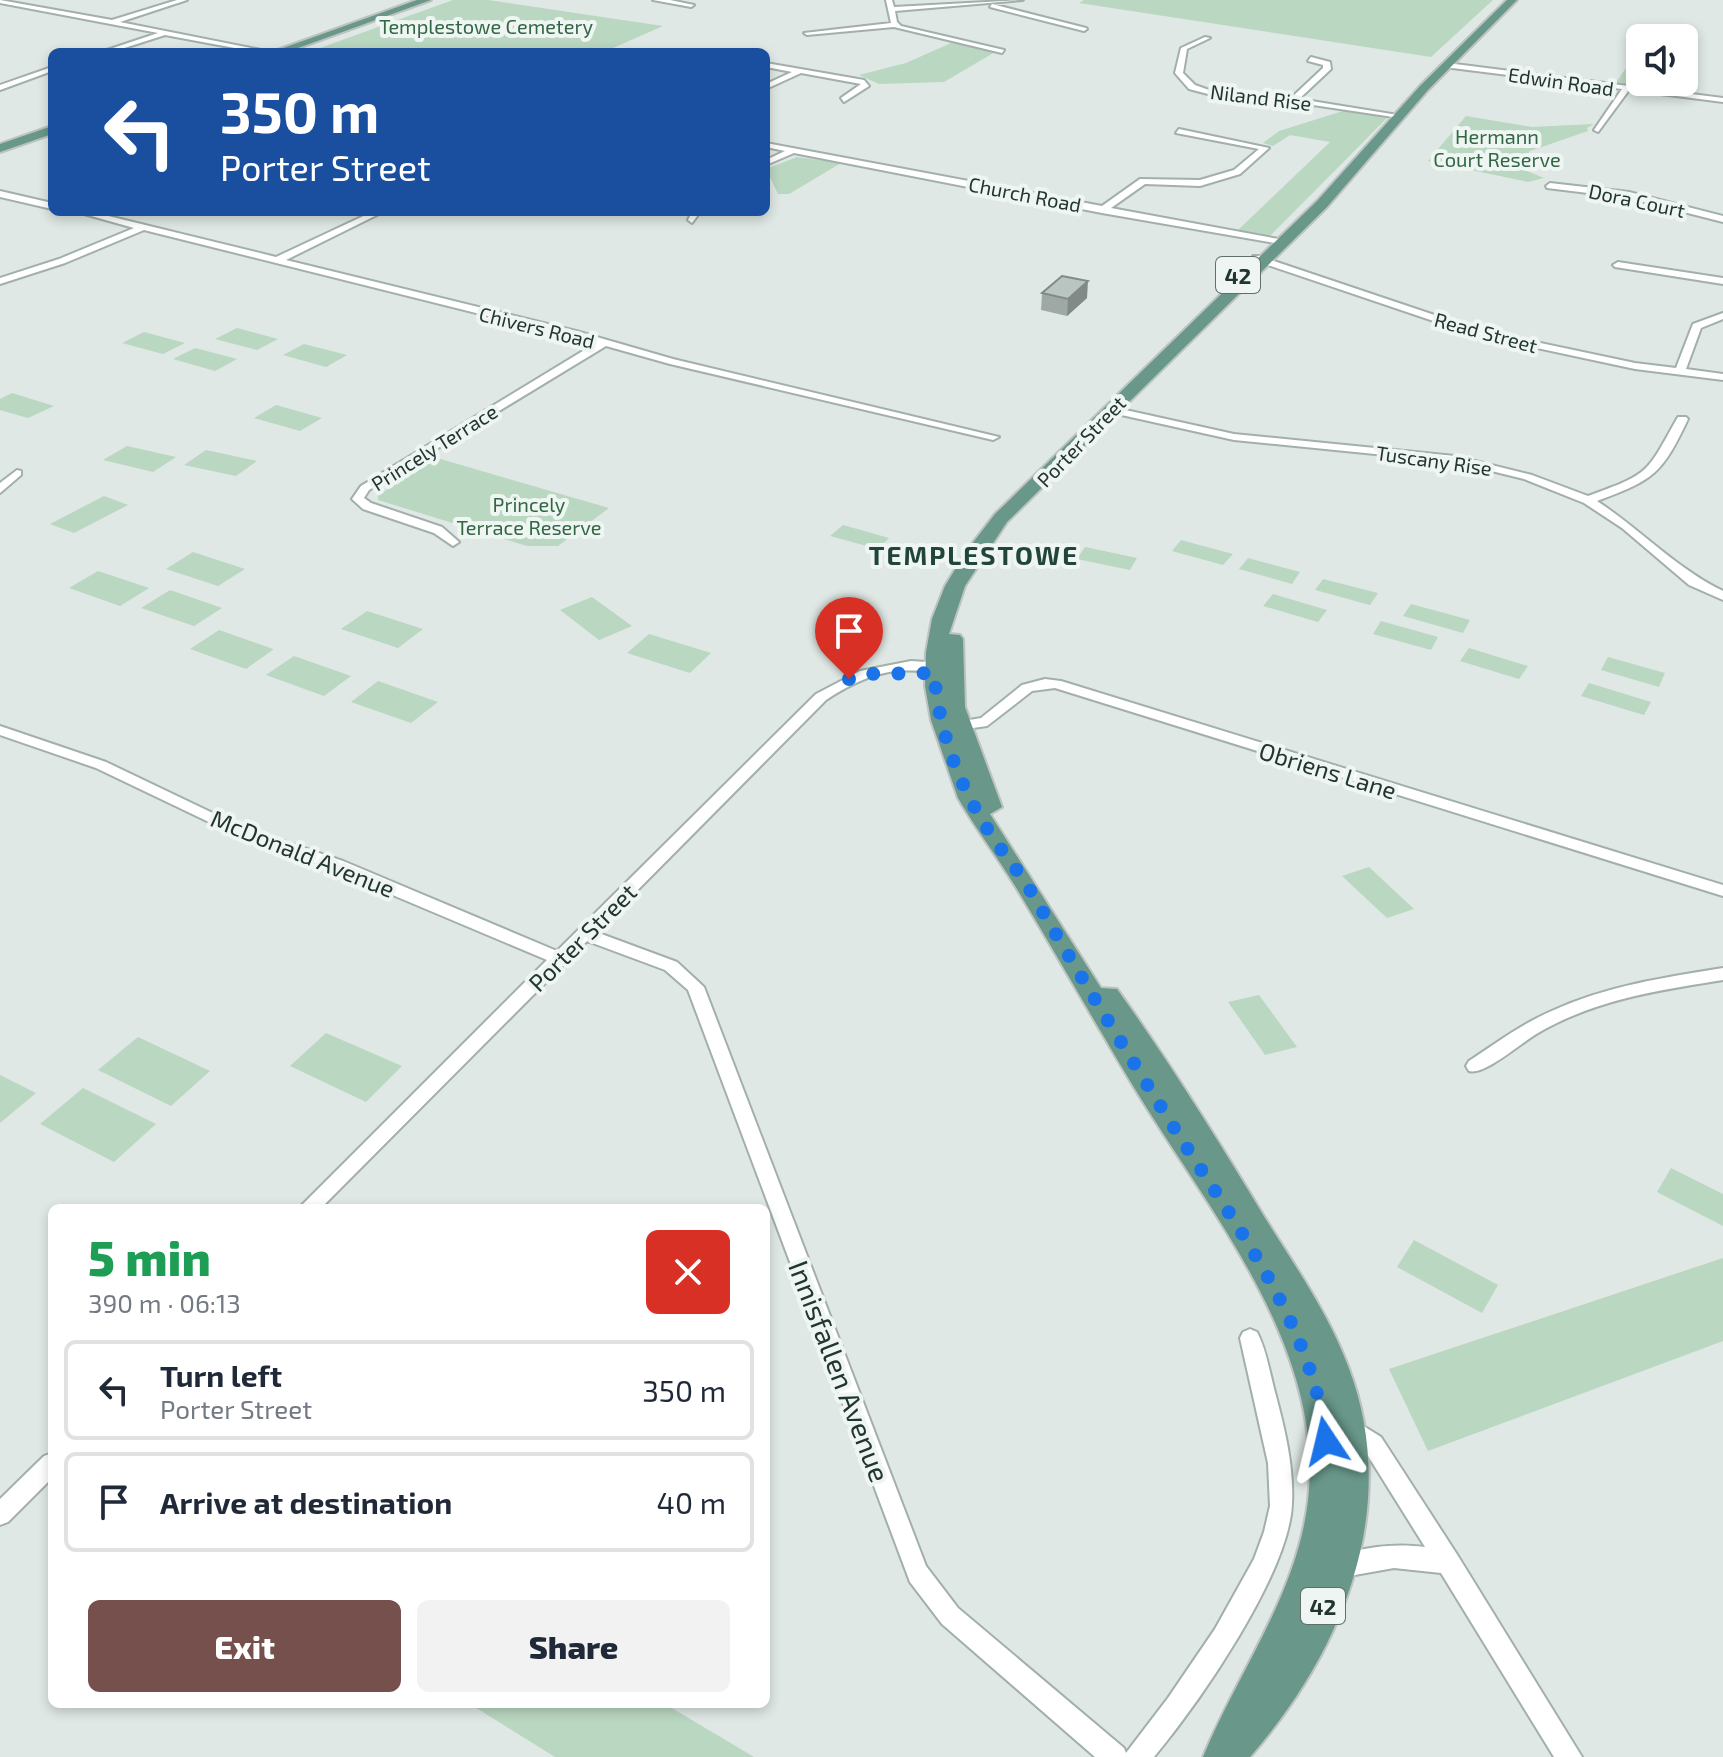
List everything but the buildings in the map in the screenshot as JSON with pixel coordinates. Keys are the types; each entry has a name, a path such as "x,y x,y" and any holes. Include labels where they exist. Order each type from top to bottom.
{"main road":[{"path":"288,48 426,0"},
{"path":"310,48 445,0"},
{"name":"Porter Street","path":"939,669 966,588 1032,491 1354,166 1512,0"},
{"name":"Porter Street","path":"1400,116 1484,47 1495,29 1522,0"},
{"path":"0,148 48,131"},
{"path":"0,156 48,139"},
{"name":"42","path":"939,669 969,798 1023,879 1135,1032 1200,1131 1322,1346 1338,1381 1337,1422 1328,1465 1325,1503 1311,1561 1280,1639 1223,1757"},
{"name":"42","path":"1223,1757 1258,1721 1302,1650 1338,1567 1353,1503 1337,1422"}],"street":[{"path":"110,22 184,0"},
{"path":"656,0 691,5"},
{"path":"896,25 890,4 1020,0"},
{"path":"0,1 245,48"},
{"path":"987,3 1084,29"},
{"path":"807,33 896,25 910,32 1002,51"},
{"path":"117,48 164,33"},
{"name":"Niland Rise","path":"1207,38 1184,48 1179,73 1183,81 1208,92 1293,100 1400,116"},
{"path":"1466,47 1484,47"},
{"path":"1293,100 1327,69 1327,64 1311,59"},
{"name":"Edwin Road","path":"1447,65 1625,90 1723,100"},
{"path":"770,66 864,82 865,86 844,100"},
{"path":"0,88 48,70"},
{"path":"770,85 802,70"},
{"path":"1598,130 1625,90"},
{"path":"1132,174 1143,181 1200,183 1237,172 1265,148 1179,131"},
{"name":"Church Road","path":"770,146 1279,242"},
{"path":"770,161 794,150"},
{"path":"1102,210 1143,181"},
{"name":"Dora Court","path":"1550,186 1629,195 1723,219"},
{"path":"0,194 48,205"},
{"name":"Chivers Road","path":"96,216 993,437"},
{"path":"278,260 371,216"},
{"path":"0,281 62,261 141,228"},
{"name":"Read Street","path":"1261,259 1476,332 1588,357 1723,377"},
{"path":"1618,265 1723,281"},
{"path":"1680,372 1697,326 1723,316"},
{"name":"Princely Terrace","path":"453,542 438,530 367,506 358,499 365,488 603,343"},
{"name":"Tuscany Rise","path":"1112,410 1234,437 1455,459 1528,477 1588,500 1626,525 1694,582 1723,596"},
{"path":"1588,500 1647,479 1659,467 1682,419"},
{"path":"0,489 17,473"},
{"name":"Porter Street","path":"313,1204 821,697 862,674 939,669"},
{"name":"Obriens Lane","path":"951,728 988,721 1020,689 1032,684 1056,684 1723,891"},
{"name":"McDonald Avenue","path":"0,730 101,765 239,831 337,865 561,959"},
{"name":"Innisfallen Avenue","path":"585,934 671,966 695,987 903,1539 931,1595 969,1635 1115,1757"},
{"path":"1475,1066 1539,1024 1593,1002 1675,981 1723,974"},
{"path":"1137,1757 1152,1741 1222,1637 1268,1561 1276,1538 1281,1508 1280,1474 1275,1436 1250,1338"},
{"path":"1337,1422 1373,1444 1569,1757"},
{"path":"2,1510 48,1467"},
{"path":"1338,1567 1395,1555 1417,1555 1450,1564"}],"green space":[{"name":"Templestowe Cemetery","path":"453,0 488,0 663,26 613,48 320,48"},
{"path":"1084,0 1493,0 1431,57 1079,3"},
{"path":"951,43 995,52 944,82 879,84 859,75 906,63"},
{"path":"1626,68 1626,86 1614,85"},
{"path":"1346,110 1387,118 1269,237 1237,231 1330,142 1290,135 1273,146 1263,143 1279,131"},
{"name":"Hermann Court Reserve","path":"1466,116 1532,127 1594,124 1587,128 1588,131 1530,151 1517,167 1544,178 1528,182 1428,161"},
{"path":"797,157 841,163 789,194 778,194 770,177 770,167"},
{"path":"237,328 278,339 257,350 215,339"},
{"path":"144,332 185,343 163,354 122,343"},
{"path":"304,344 347,355 326,367 283,355"},
{"path":"195,348 237,359 215,371 173,359"},
{"path":"12,393 54,406 28,418 0,410 0,399"},
{"path":"276,405 322,418 300,431 254,418"},
{"path":"127,446 176,457 153,472 103,460"},
{"path":"206,450 257,461 236,476 184,465"},
{"name":"Princely Terrace Reserve","path":"437,458 609,508 558,546 527,546 378,500 378,495"},
{"path":"104,496 128,505 74,533 50,524"},
{"path":"843,525 889,538 878,549 830,536"},
{"path":"1181,540 1233,554 1223,565 1172,551"},
{"path":"1085,547 1137,558 1130,570 1077,559"},
{"path":"193,552 245,569 218,586 166,569"},
{"path":"1248,558 1300,572 1292,584 1239,569"},
{"path":"98,571 149,588 120,606 69,588"},
{"path":"1323,579 1378,593 1370,605 1315,590"},
{"path":"170,590 222,608 194,626 141,608"},
{"path":"1273,594 1327,610 1318,622 1263,606"},
{"path":"592,597 632,626 599,640 560,610"},
{"path":"1411,604 1470,620 1463,633 1403,616"},
{"path":"367,611 423,629 398,648 341,629"},
{"path":"1381,621 1438,637 1431,650 1373,634"},
{"path":"219,630 274,649 246,669 190,649"},
{"path":"649,634 711,653 690,673 627,653"},
{"path":"1469,648 1528,666 1519,679 1460,661"},
{"path":"294,656 351,676 324,696 266,675"},
{"path":"1608,657 1665,673 1659,687 1601,670"},
{"path":"378,681 438,702 411,723 351,702"},
{"path":"1589,683 1651,702 1644,715 1581,696"},
{"path":"1369,867 1414,909 1387,918 1342,876"},
{"path":"1259,995 1297,1047 1265,1055 1228,1002"},
{"path":"326,1033 402,1066 366,1102 290,1066"},
{"path":"138,1037 210,1071 171,1106 98,1070"},
{"path":"0,1075 36,1093 0,1123"},
{"path":"83,1088 156,1124 114,1162 40,1124"},
{"path":"1671,1168 1723,1194 1723,1226 1657,1192"},
{"path":"1414,1240 1498,1285 1482,1313 1397,1267"},
{"path":"1723,1258 1723,1341 1428,1451 1389,1369"},
{"path":"476,1708 672,1708 754,1757 555,1757"}],"district":[{"name":"TEMPLESTOWE","path":"974,554"}],"route":[{"path":"849,679 862,674 934,673 943,729 969,798 1030,891 1077,975 1269,1283 1309,1370 1323,1416 1326,1441"}]}
